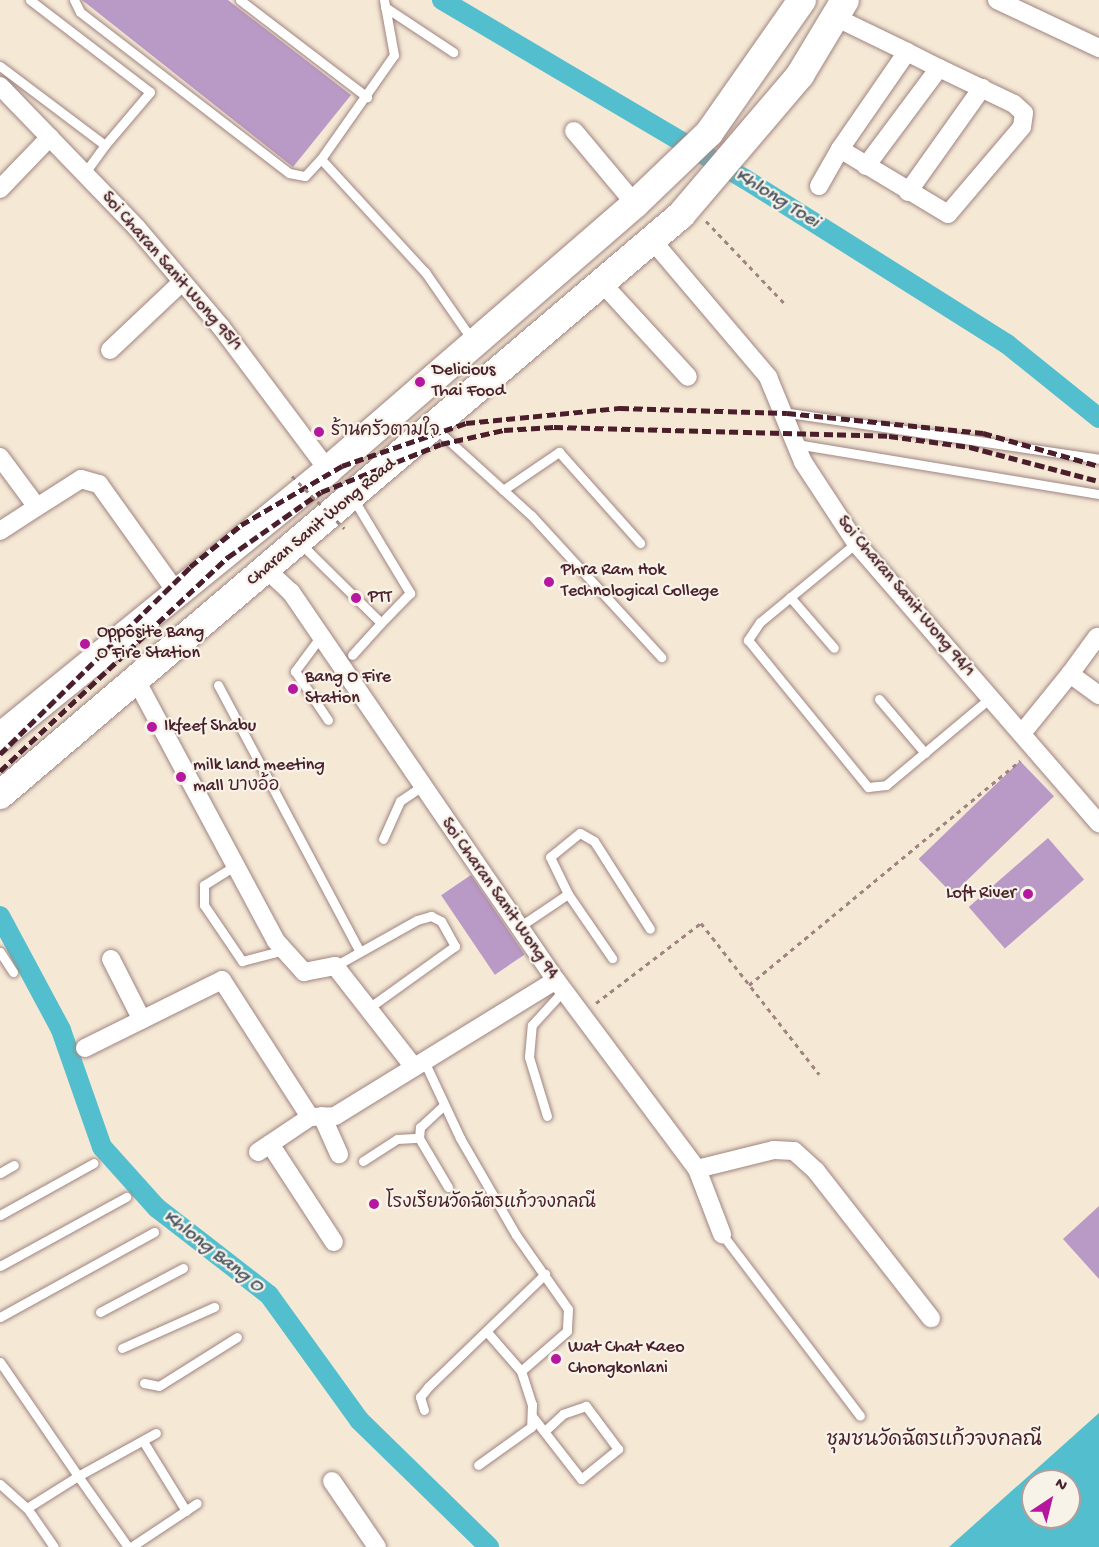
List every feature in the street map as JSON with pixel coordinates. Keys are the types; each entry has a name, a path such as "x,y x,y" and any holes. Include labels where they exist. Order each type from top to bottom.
{"main road":[{"name":"Charan Sanit Wong Road","path":"0,737 328,470 635,204 709,133 802,0"},
{"name":"Charan Sanit Wong Road","path":"0,795 435,428 694,201 739,152 801,75 840,9"},
{"path":"242,541 267,570"},
{"path":"177,593 200,626"}],"street":[{"path":"997,0 1097,42"},
{"path":"840,9 907,52 1014,104 1024,113 1022,128 948,214 840,149"},
{"path":"819,186 840,149 907,52"},
{"path":"866,166 939,68"},
{"name":"Soi Charan Sanit Wong 95/1","path":"0,86 85,173 182,282 328,470"},
{"path":"908,192 982,88"},
{"path":"574,131 635,204"},
{"path":"0,189 50,137"},
{"name":"Soi Charan Sanit Wong 94/1","path":"652,240 755,358 796,444 856,543 990,698 1023,732 1097,824"},
{"path":"110,350 182,282"},
{"path":"602,283 688,377"},
{"path":"0,457 37,507"},
{"path":"0,531 37,507 90,479 177,593"},
{"name":"Soi Charan Sanit Wong 94","path":"267,570 286,586 421,787 559,986 697,1169 722,1234"},
{"path":"1023,732 1097,637"},
{"path":"1070,674 1099,695"},
{"path":"136,680 284,950 304,972 335,966 419,1064"},
{"path":"111,959 142,1020"},
{"path":"85,1048 222,980 316,1116 339,1154"},
{"path":"334,1242 264,1148 316,1116 335,1116 419,1064 559,986"},
{"path":"697,1169 774,1150 794,1151 816,1171 931,1318"},
{"path":"332,1481 377,1547"}],"lane":[{"path":"30,0 150,92 105,145 85,173"},
{"path":"74,0 80,12 289,173 305,176 321,159 367,97 394,55 385,4"},
{"path":"240,0 367,97"},
{"path":"385,4 453,52"},
{"path":"0,66 105,145"},
{"path":"321,159 425,272 474,343"},
{"path":"782,412 1099,459"},
{"path":"435,428 503,490 661,657"},
{"path":"796,444 1099,494"},
{"path":"503,490 559,452 640,543"},
{"path":"352,655 410,593 353,498"},
{"path":"300,543 381,623"},
{"path":"856,543 753,629 750,646 868,787 880,789 990,698"},
{"path":"790,597 834,648"},
{"path":"321,636 296,671 328,720"},
{"path":"218,685 360,952"},
{"path":"879,699 925,753"},
{"path":"384,838 400,801 421,787"},
{"path":"612,958 568,894 550,857 580,833 594,841 650,929"},
{"path":"236,865 204,885 204,905 242,961 284,950"},
{"path":"519,927 568,894"},
{"path":"335,966 431,916 455,946 370,1007"},
{"path":"0,952 13,972"},
{"path":"547,1116 530,1057 532,1025 559,986"},
{"path":"419,1064 516,1235 568,1309 567,1331 521,1371"},
{"path":"444,1105 420,1126 419,1138 448,1187"},
{"path":"363,1161 397,1139 419,1138"},
{"path":"0,1215 94,1163"},
{"path":"0,1173 15,1165"},
{"path":"0,1266 126,1197"},
{"path":"0,1317 154,1232"},
{"path":"722,1234 860,1416"},
{"path":"100,1312 183,1268"},
{"path":"424,1410 420,1397 428,1387 545,1274"},
{"path":"122,1348 214,1307"},
{"path":"478,1465 531,1427 532,1416 521,1371 487,1332"},
{"path":"144,1383 159,1386 237,1337"},
{"path":"0,1362 130,1547 197,1503"},
{"path":"532,1416 581,1479 618,1449 586,1406 563,1414 545,1431"},
{"path":"27,1508 78,1476 156,1433"},
{"path":"143,1441 186,1511"},
{"path":"0,1484 27,1508 54,1547"}],"path":[{"path":"694,201 784,303"},
{"path":"292,476 344,528"},
{"path":"749,985 1020,761"},
{"path":"580,1015 701,923 819,1074"}],"water":[{"path":"1099,1413 1099,1547 949,1547 1021,1483 1021,1529 1081,1529 1081,1469 1036,1469"}],"building":[{"path":"82,0 228,0 351,95 293,167"},
{"path":"1020,761 1054,796 953,894 919,859"},
{"name":"Loft River","path":"1048,838 1084,880 1005,948 969,907"},
{"path":"471,875 525,955 495,975 441,895"},
{"path":"1099,1206 1099,1279 1063,1239"}],"waterway":[{"name":"Khlong Toei","path":"442,0 745,179 1007,344 1099,418"},
{"name":"Khlong Bang O","path":"0,916 61,1030 102,1147 157,1208 269,1295 359,1420 489,1547"}],"railway":[{"path":"0,754 190,567 241,525 342,466 466,423 620,408 787,413 983,433 1099,466"},
{"path":"0,771 228,557 321,492 441,444 504,430 554,427 889,436 970,447 1099,481"}],"place":[{"name":"Delicious Thai Food","path":"420,382"},
{"name":"ร้านครัวตามใจ","path":"319,432"},
{"name":"Phra Ram Hok Technological College","path":"549,582"},
{"name":"PTT","path":"356,598"},
{"name":"Opposite Bang O Fire Station","path":"85,644"},
{"name":"Bang O Fire Station","path":"293,689"},
{"name":"Ikfeef Shabu","path":"152,727"},
{"name":"milk land meeting mall บางอ้อ","path":"181,777"},
{"name":"Loft River","path":"1028,894"},
{"name":"โรงเรียนวัดฉัตรแก้วจงกลณี","path":"374,1204"},
{"name":"Wat Chat Kaeo Chongkonlani","path":"556,1359"}],"district":[{"name":"ชุมชนวัดฉัตรแก้วจงกลณี","path":"934,1441"}]}
